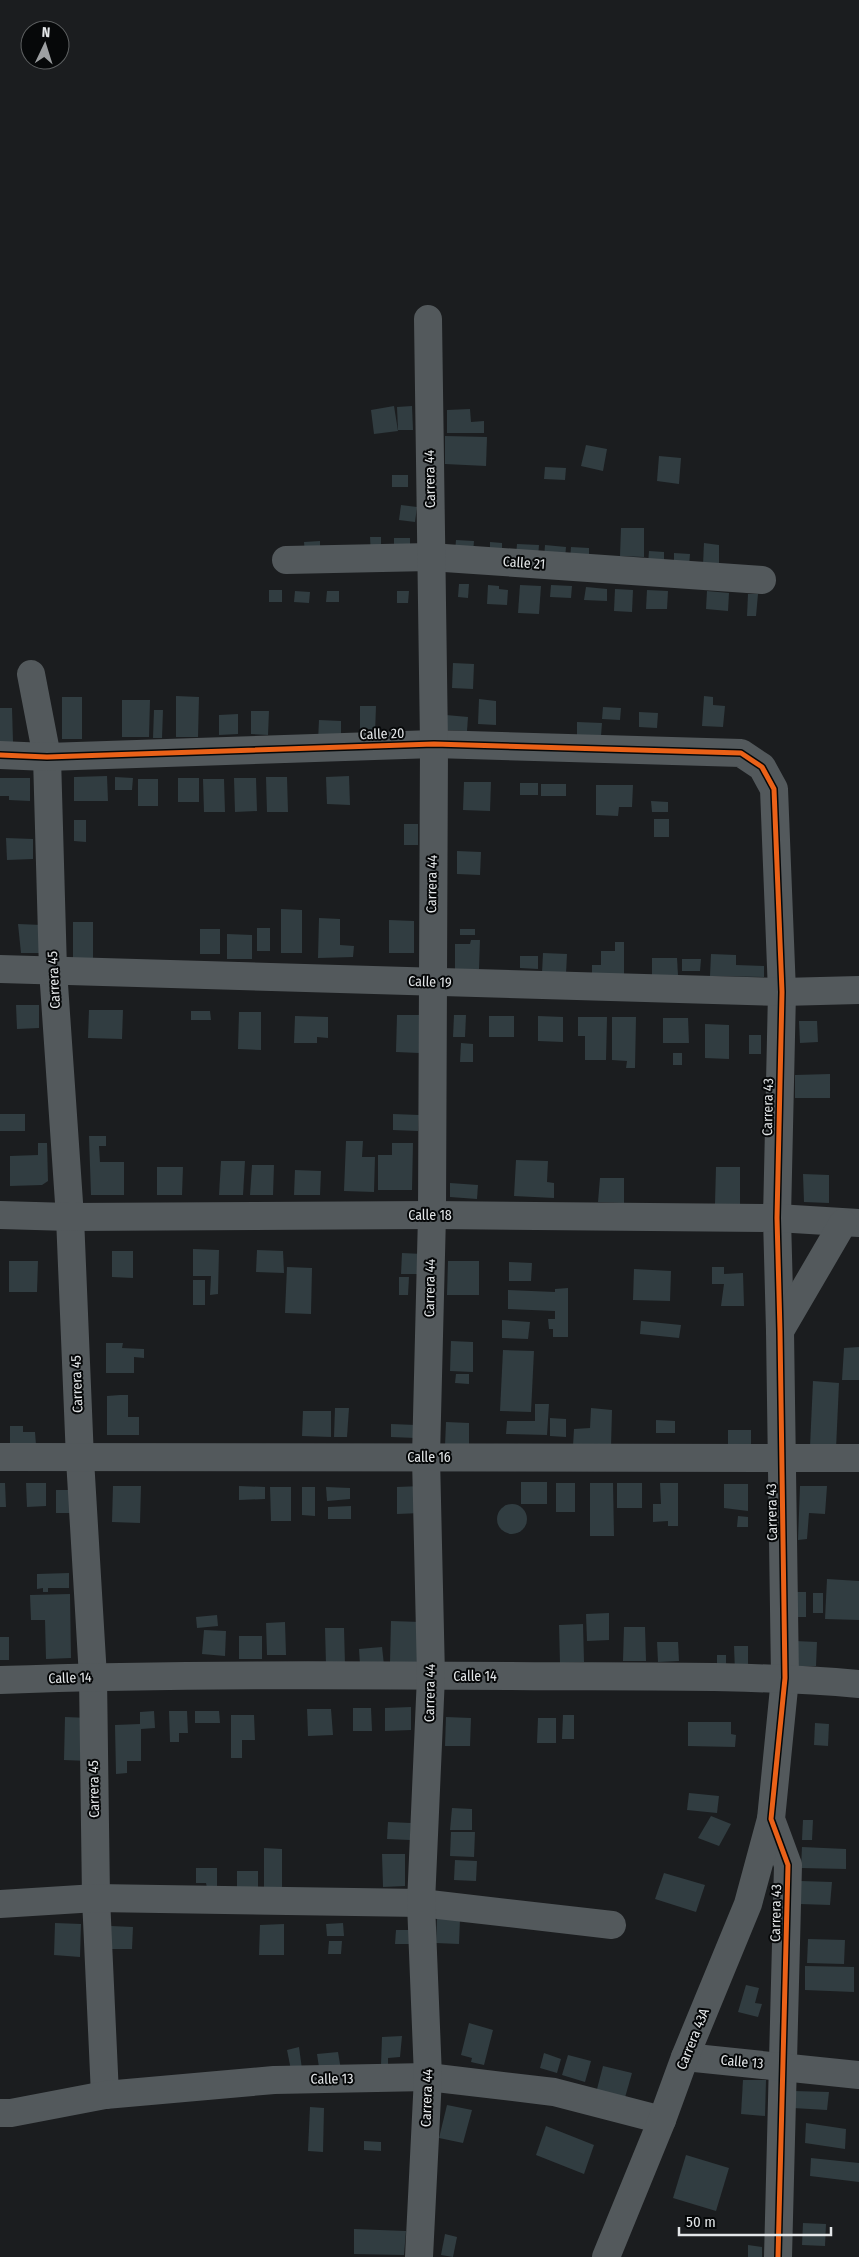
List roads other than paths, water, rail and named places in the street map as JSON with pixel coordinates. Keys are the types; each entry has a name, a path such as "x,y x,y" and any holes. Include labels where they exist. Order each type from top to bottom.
{"street":[{"name":"Carrera 44","path":"420,2257 428,2077 421,1903 431,1676 426,1457 432,1215 431,982 434,744 428,319"},
{"name":"Calle 21","path":"286,560 430,557 762,580"},
{"name":"Carrera 45","path":"31,674 47,758 53,970 70,1217 80,1458 93,1677 96,1898 105,2095"},
{"name":"Calle 20","path":"0,755 47,758 434,744 741,753 762,767"},
{"name":"Carrera 43","path":"762,767 774,789 782,992 777,1218 785,1678 771,1819 788,1865 778,2257"},
{"name":"Calle 19","path":"0,969 782,992 859,990"},
{"name":"Calle 18","path":"0,1215 70,1217 432,1215 777,1218 851,1223"},
{"path":"780,1331 851,1223"},
{"name":"Calle 16","path":"0,1457 859,1458"},
{"name":"Calle 14","path":"0,1680 93,1677 431,1676 785,1678 859,1684"},
{"name":"Carrera 43A","path":"606,2257 748,1904 771,1819"},
{"path":"0,1904 96,1898 421,1903 612,1926"},
{"name":"Calle 13","path":"685,2057 859,2075"},
{"name":"Calle 13","path":"0,2113 11,2114 105,2095 274,2080 428,2077 554,2092 662,2120"}]}
